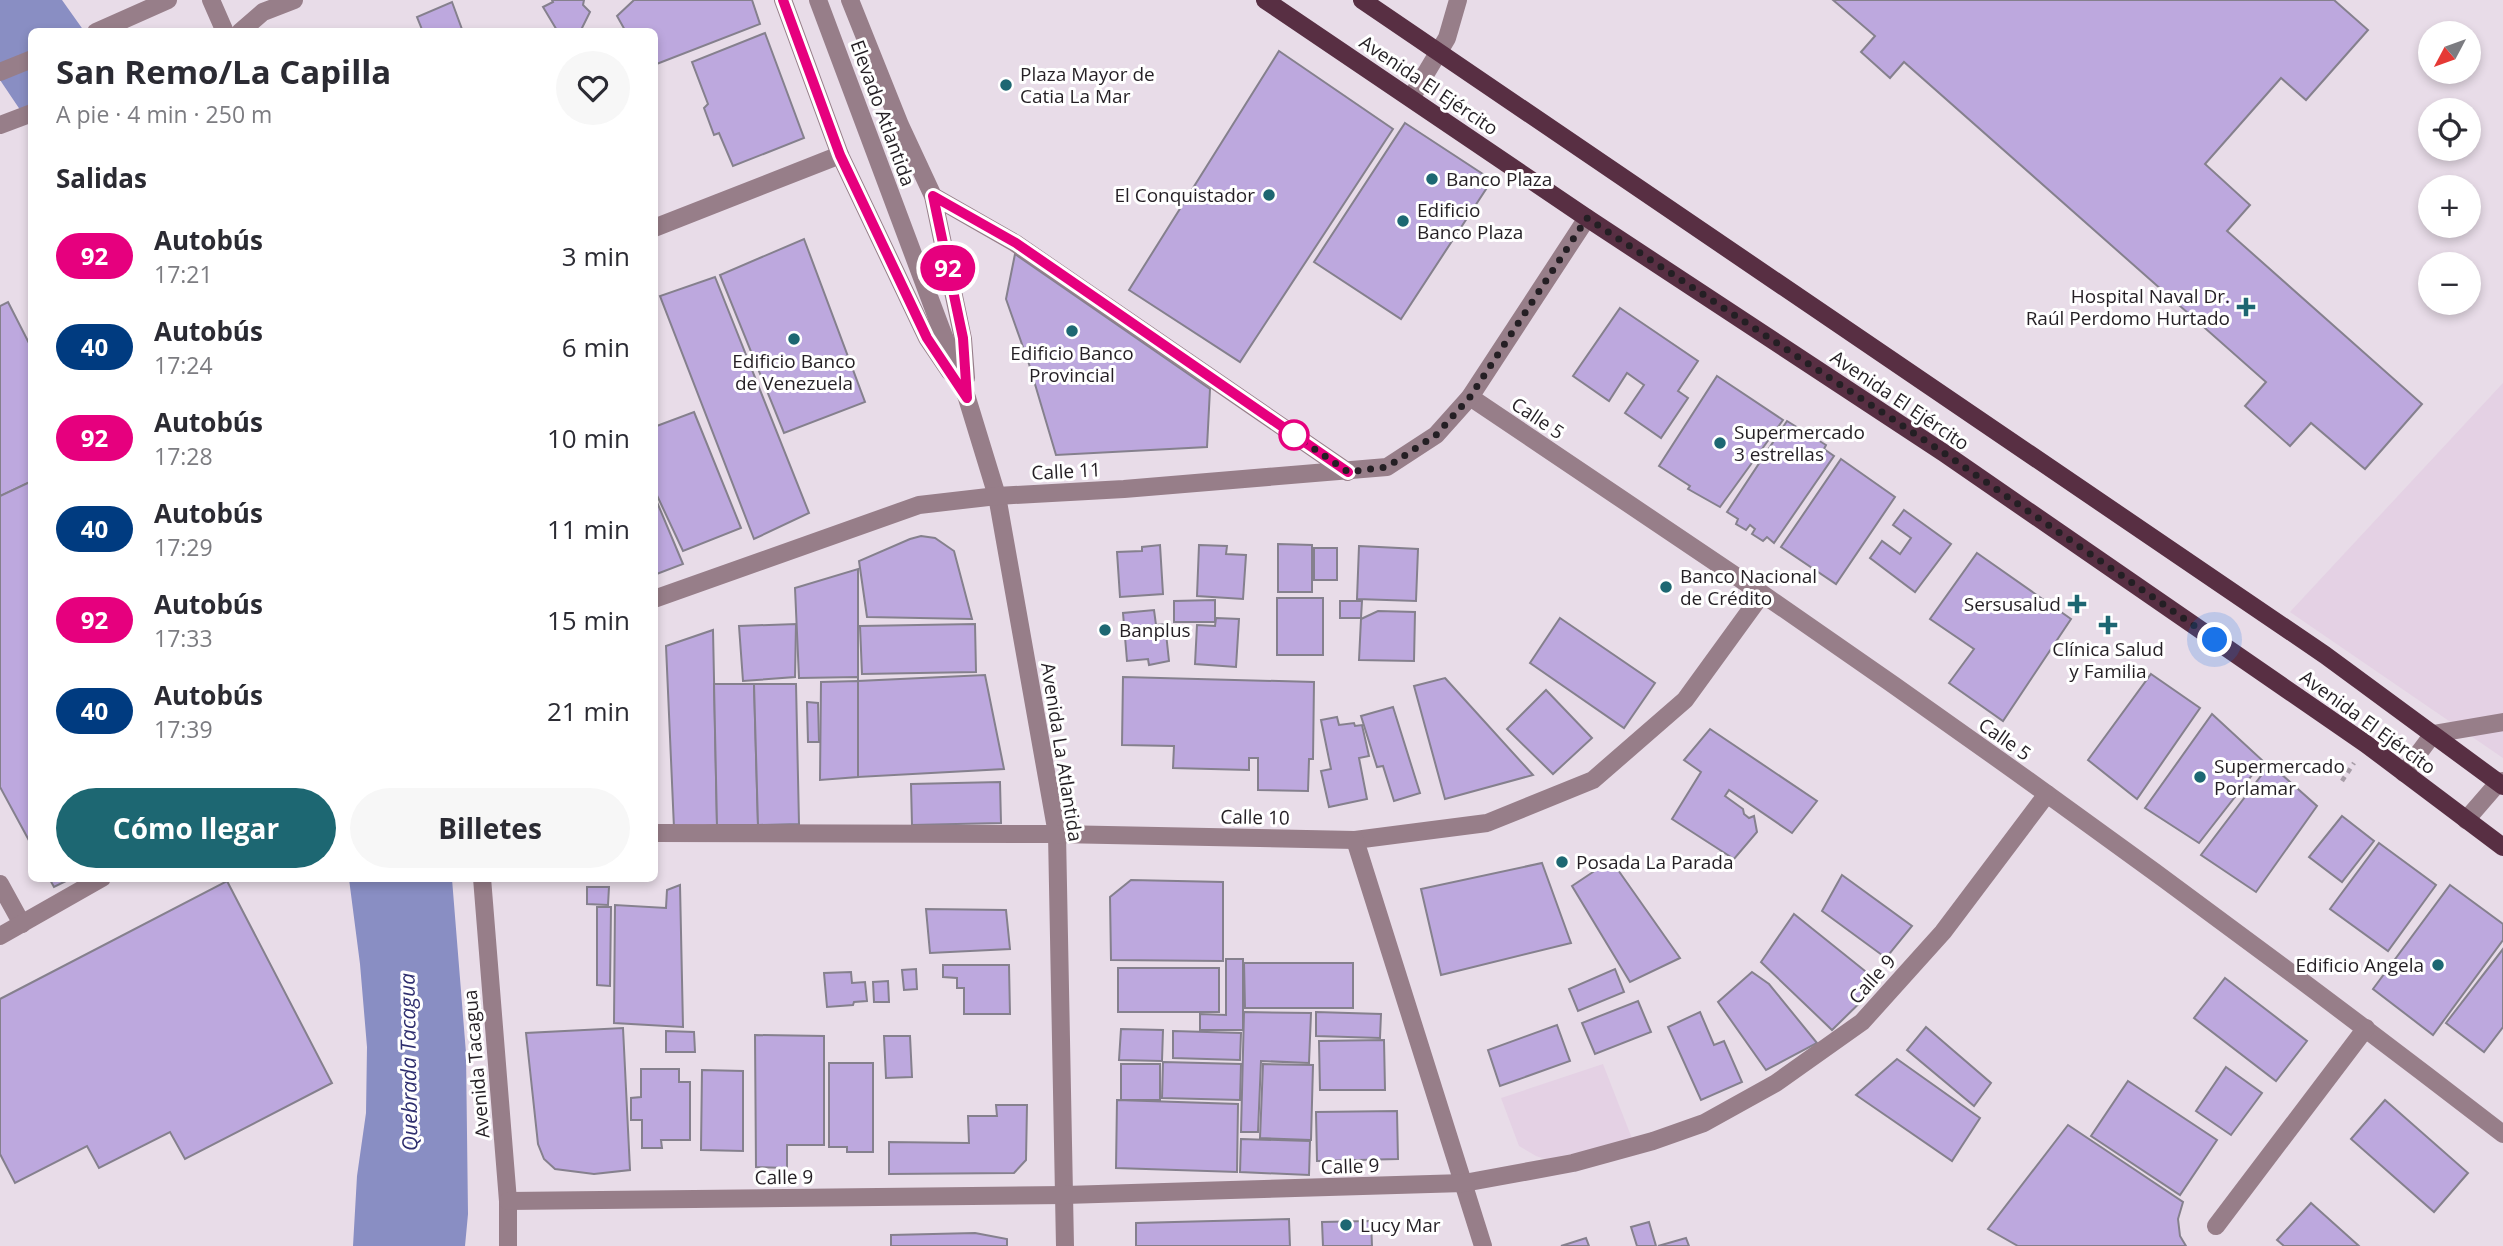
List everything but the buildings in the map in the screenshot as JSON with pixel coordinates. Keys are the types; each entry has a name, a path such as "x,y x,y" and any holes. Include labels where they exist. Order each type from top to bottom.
{"main road":[{"name":"Avenida El Ejército","path":"1265,0 1587,218 1944,453 2366,744 2503,846"},
{"name":"Avenida El Ejército","path":"1362,0 2325,655 2502,783"}],"street":[{"path":"105,28 168,0"},
{"path":"211,0 223,28"},
{"path":"245,28 264,12 294,0"},
{"path":"783,0 840,155 927,338 967,398"},
{"name":"Elevado Atlantida","path":"818,0 967,398"},
{"path":"850,0 900,125 933,196 963,338 967,398"},
{"path":"1411,98 1447,38 1458,0"},
{"path":"0,72 28,61"},
{"path":"0,124 28,114"},
{"path":"658,226 840,155"},
{"path":"933,196 1016,243 1348,472"},
{"name":"Calle 11","path":"658,598 919,505 998,496 1125,489 1387,467 1436,435 1470,397 1587,218"},
{"name":"Calle 5","path":"1470,397 1762,594 2047,794 2366,1028 2503,1134"},
{"name":"Avenida La Atlantida","path":"967,398 998,496 1057,834 1065,1246"},
{"name":"Calle 10","path":"658,833 1057,834 1355,840 1487,823 1593,779 1685,700 1762,594"},
{"path":"2404,773 2433,734 2503,722"},
{"path":"2466,820 2502,783"},
{"name":"Calle 9","path":"508,1201 1065,1195 1464,1183 1573,1163 1653,1141 1704,1122 1776,1083 1861,1022 1943,932 2047,794"},
{"path":"1355,840 1483,1246"},
{"path":"0,936 95,882"},
{"name":"Avenida Tacagua","path":"482,882 508,1201 509,1246"},
{"path":"0,884 22,923"},
{"path":"2216,1226 2366,1028"}],"shaded area":[{"path":"2503,383 2503,758 2290,612"},
{"path":"1603,1064 1633,1141 1560,1164 1536,1156 1519,1146 1501,1098"}],"water":[{"path":"0,0 62,0 82,28 28,28 28,122 0,80"},
{"name":"Quebrada Tacagua","path":"349,882 452,882 466,1053 468,1214 465,1246 353,1246 357,1176 366,1113 367,1047"}],"bus line":[{"name":"92","path":"783,0 840,155 927,338 967,398 963,338 933,196 1016,243 1348,472"}],"place":[{"name":"Plaza Mayor de Catia La Mar","path":"1006,85"},
{"name":"Banco Plaza","path":"1432,179"},
{"name":"El Conquistador","path":"1269,195"},
{"name":"Edificio Banco Plaza","path":"1403,221"},
{"name":"Hospital Naval Dr. Raúl Perdomo Hurtado","path":"2246,307"},
{"name":"Edificio Banco Provincial","path":"1072,331"},
{"name":"Edificio Banco de Venezuela","path":"794,339"},
{"name":"Supermercado 3 estrellas","path":"1720,443"},
{"name":"Banco Nacional de Crédito","path":"1666,587"},
{"name":"Sersusalud","path":"2077,604"},
{"name":"Clínica Salud y Familia","path":"2108,625"},
{"name":"Banplus","path":"1105,630"},
{"name":"Supermercado Porlamar","path":"2200,777"},
{"name":"Posada La Parada","path":"1562,862"},
{"name":"Edificio Angela","path":"2438,965"},
{"name":"Lucy Mar","path":"1346,1225"}],"route":[{"path":"1294,435 1348,472 1387,467 1436,435 1470,397 1587,218 1944,453 2215,640"}]}
